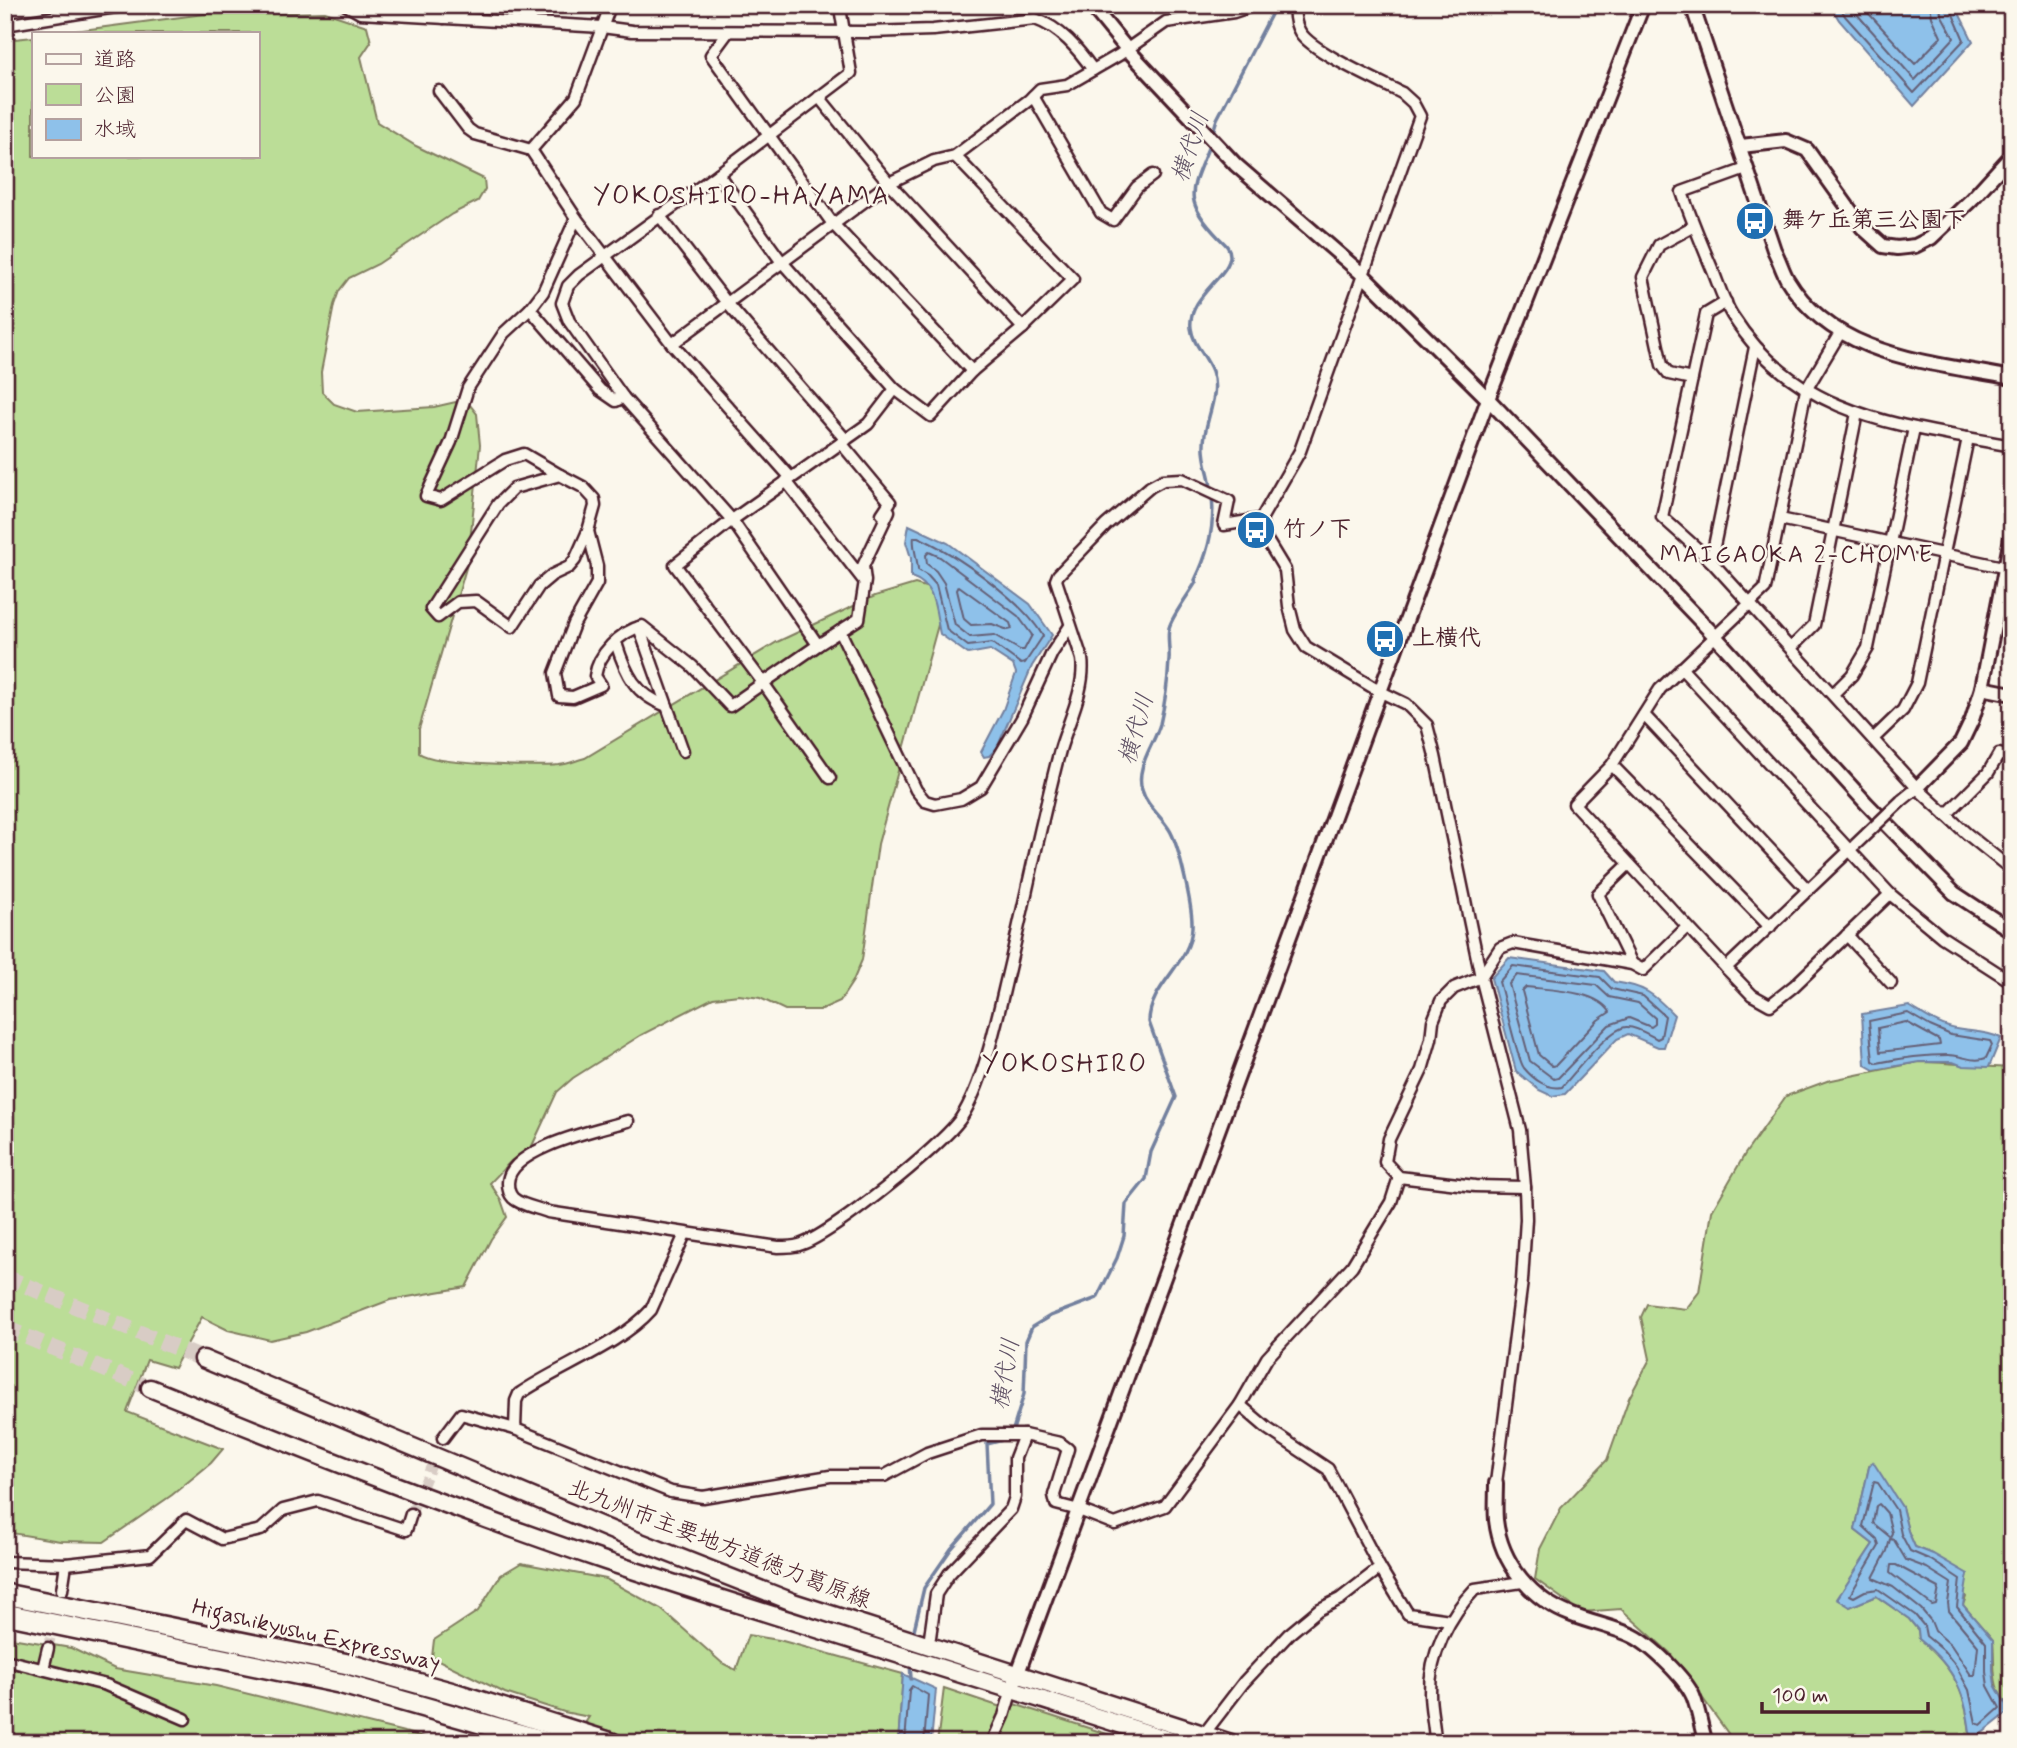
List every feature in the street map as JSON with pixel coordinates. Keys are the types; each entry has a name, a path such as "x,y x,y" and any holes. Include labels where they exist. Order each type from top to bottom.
{"highway":[{"name":"Higashikyushu Expressway","path":"5,1594 348,1664 457,1693 612,1743"},
{"name":"Higashikyushu Expressway","path":"5,1614 339,1683 551,1743"}],"main road":[{"name":"北九州市主要地方道徳力葛原線","path":"203,1359 630,1538 793,1602 1231,1743"},
{"name":"北九州市主要地方道徳力葛原線","path":"150,1388 383,1481 603,1560 1178,1743"}],"street":[{"path":"5,25 128,5"},
{"path":"346,5 360,13 632,31 933,30 1035,19 1050,24 1077,48 1093,70"},
{"path":"444,18 445,5"},
{"path":"1091,5 1126,48 1236,165 1362,274 1488,399 1714,635 1867,804 1954,893 2012,932"},
{"path":"672,344 889,183 934,161 955,156 1040,89 1067,85 1166,22 1234,12 1255,5"},
{"path":"1295,5 1294,14 1300,33 1318,49 1402,93 1413,103 1420,116 1300,451 1261,519 1265,537 1285,570 1295,630 1306,646 1406,705 1427,725 1481,977 1520,1130 1526,1219 1522,1282 1496,1483 1498,1533 1522,1582 1542,1600 1558,1609 1634,1637 1648,1646 1692,1695 1706,1743"},
{"path":"992,1743 1488,399 1643,5"},
{"path":"1692,5 1774,250 1788,280 1809,307 1840,333 1880,351 1920,362 2012,378"},
{"path":"818,645 732,520 623,397 569,321 562,303 568,286 605,254 718,174 851,73 840,8"},
{"path":"530,150 576,98 609,9"},
{"path":"728,32 711,55 768,136 833,224 972,371"},
{"path":"439,91 468,129 475,134 530,150 576,218 672,344 789,479 865,581"},
{"path":"1032,96 1101,212 1113,220 1136,187 1153,175"},
{"path":"819,97 889,183 1023,328"},
{"path":"1741,146 1786,141 1807,150 1862,227 1883,246 1897,248 1915,246 1931,238 2012,155"},
{"path":"718,174 781,261 895,389 930,416 972,371 1023,328 1073,279 955,156"},
{"path":"1746,169 1682,192 1726,303 1755,347 1783,374 1830,403 1914,428 2012,446"},
{"path":"588,531 597,566 597,583 574,624 555,673 559,696 573,698 601,685 595,676 597,662 629,629 642,626 692,666 730,706 859,619 865,581 863,566 890,502 843,441 727,303 659,215"},
{"path":"560,475 514,488 498,504 431,609 438,617 458,602 476,601 512,628 539,586 552,575 569,567 575,560 588,531 595,506 594,499 583,487 524,454 505,460 441,500 426,496 451,442 468,388 504,333 530,309 543,292 576,218"},
{"path":"1692,379 1669,374 1662,365 1643,277 1659,245 1694,226"},
{"path":"1726,303 1706,314 1662,517 1712,561 1917,788 2011,867"},
{"path":"530,309 600,390 616,401 623,397"},
{"path":"1840,333 1806,390 1765,589 1660,689 1612,765 1574,804 1752,995 1770,1004 1794,986 1890,894"},
{"path":"1712,561 1755,347"},
{"path":"830,778 675,565 732,520 868,424 895,389"},
{"path":"1791,648 1814,625 1857,413"},
{"path":"1834,693 1852,675 1868,648 1914,428"},
{"path":"1873,738 1903,710 1917,683 1968,438"},
{"path":"628,1121 556,1143 519,1161 508,1174 509,1191 513,1199 548,1212 778,1247 799,1245 818,1236 876,1195 935,1145 961,1118 979,1077 995,1028 1060,750 1083,670 1082,659 1056,580 1058,575 1106,525 1150,487 1163,480 1182,480 1229,501 1224,525 1261,519"},
{"path":"1780,519 2008,568"},
{"path":"1726,968 1961,743 1982,688 2008,568 2012,533"},
{"path":"840,631 916,790 925,801 934,804 961,799 981,787 1022,718 1052,653 1070,626"},
{"path":"639,627 683,751"},
{"path":"615,643 622,663 639,690 651,700 667,706"},
{"path":"1681,668 1852,848 1890,894 1942,937 2012,982"},
{"path":"1982,688 2012,694"},
{"path":"1644,715 1808,890"},
{"path":"1946,815 1988,773 1999,754 2012,758"},
{"path":"1612,765 1770,927"},
{"path":"1629,864 1598,894 1632,964"},
{"path":"1525,1187 1475,1186 1399,1177 1385,1162 1389,1139 1422,1070 1432,1039 1433,1021 1441,1001 1454,988 1481,977 1500,948 1513,943 1632,964 1643,970 1688,927"},
{"path":"1847,935 1891,983"},
{"path":"443,1438 461,1414 514,1429 671,1492 703,1497 830,1476 884,1476 927,1453 966,1439 982,1435 1024,1435 1060,1443 1068,1449 1054,1495 1056,1504 1115,1524 1165,1506 1240,1405 1267,1358 1352,1266 1391,1202 1399,1177"},
{"path":"514,1429 519,1394 618,1337 651,1310 685,1234"},
{"path":"1240,1405 1268,1429 1328,1469 1380,1568 1408,1614 1450,1620"},
{"path":"930,1637 936,1594 949,1574 1011,1509 1015,1497 1016,1458 1024,1435"},
{"path":"5,1562 66,1564 150,1555 186,1520 222,1539 261,1530 283,1510 318,1501 406,1530 411,1514"},
{"path":"62,1590 66,1564"},
{"path":"1204,1734 1244,1682 1289,1634 1318,1610 1340,1599 1380,1568"},
{"path":"1435,1743 1430,1695 1431,1669 1450,1620 1475,1589 1522,1582"},
{"path":"43,1669 48,1648"},
{"path":"5,1660 106,1685 185,1719"}],"green space":[{"path":"219,12 325,12 367,26 371,42 361,57 377,122 416,146 484,179 485,189 478,201 452,214 378,264 349,278 339,291 334,305 321,372 322,392 334,404 357,412 434,407 460,401 470,405 477,414 480,445 468,561 419,729 419,753 444,760 486,764 547,766 569,763 585,758 777,642 875,596 915,584 929,588 938,594 944,603 878,844 862,960 840,1001 820,1010 785,1010 760,998 739,995 713,998 641,1035 573,1078 557,1092 532,1146 511,1161 490,1183 501,1200 507,1217 491,1239 466,1287 390,1300 306,1332 270,1340 228,1330 202,1317 174,1368 147,1360 127,1412 223,1449 211,1463 172,1495 104,1542 60,1541 5,1532 5,40 32,37 32,158 259,158 259,32 68,32"},
{"path":"1919,1062 2012,1068 2012,1712 1997,1685 1993,1640 1963,1605 1966,1597 1933,1554 1915,1547 1902,1507 1869,1467 1855,1530 1873,1544 1843,1590 1850,1607 1876,1596 1909,1619 1918,1630 1919,1639 1951,1673 1963,1697 1971,1743 1735,1743 1670,1653 1621,1609 1581,1612 1535,1579 1540,1549 1561,1508 1607,1460 1629,1398 1650,1359 1641,1317 1647,1304 1686,1309 1699,1292 1712,1211 1745,1154 1786,1096 1827,1081"},
{"path":"521,1563 606,1579 661,1609 722,1663 736,1670 748,1635 779,1640 903,1674 898,1743 572,1743 589,1717 505,1693 432,1657 434,1640 478,1611 501,1575"},
{"path":"5,1637 71,1648 115,1669 216,1686 449,1743 5,1743"},
{"path":"944,1688 1010,1710 1014,1704 1135,1743 937,1743"}],"water":[{"path":"1830,5 1955,5 1973,41 1914,106 1839,20"},
{"path":"909,525 948,543 1030,604 1052,635 1032,666 997,748 989,756 984,757 981,752 1003,710 1016,673 1013,665 990,650 968,654 940,634 930,592 911,577 911,558 906,542"},
{"path":"1509,958 1604,971 1614,982 1647,992 1674,1015 1664,1047 1628,1034 1617,1039 1565,1094 1552,1096 1539,1090 1516,1071 1491,978"},
{"path":"1909,1006 1950,1027 2001,1038 1989,1067 1963,1066 1953,1062 1919,1062 1874,1070 1865,1065 1862,1014"},
{"path":"1873,1462 1902,1507 1915,1547 1968,1574 1963,1605 1993,1640 1995,1685 2010,1711 1971,1742 1963,1697 1951,1672 1919,1639 1918,1630 1909,1619 1876,1596 1850,1607 1837,1599 1873,1544 1855,1530 1869,1467"},
{"path":"903,1674 936,1689 931,1743 898,1743"}],"waterway":[{"name":"横代川","path":"1212,135 1217,119 1276,5"},
{"name":"横代川","path":"1012,1433 1024,1394 1026,1341 1032,1327 1050,1316 1097,1298 1117,1258 1124,1236 1126,1204 1146,1179 1151,1152 1176,1097 1149,1022 1156,997 1190,940 1192,918 1177,848 1166,824 1147,801 1142,790 1141,773 1160,724 1169,668 1169,628 1196,582 1209,544 1213,519 1212,494 1204,449 1215,389 1214,380 1212,371 1194,340 1191,328 1196,306 1224,270 1230,255 1228,247 1207,224 1194,203 1195,183 1210,143"},
{"name":"横代川","path":"913,1634 924,1588 951,1549 990,1504 987,1444 1007,1439"},
{"name":"横代川","path":"910,1662 911,1679"}],"tunnel":[{"path":"5,1277 203,1359"},
{"path":"5,1328 150,1388"},
{"path":"411,1514 443,1438"},
{"path":"48,1648 55,1621"}],"place":[{"name":"舞ケ丘第三公園下","path":"1755,221"},
{"name":"竹ノ下","path":"1256,530"},
{"name":"上横代","path":"1385,639"}],"district":[{"name":"YOKOSHIRO-HAYAMA","path":"742,197"},
{"name":"MAIGAOKA 2-CHOME","path":"1797,555"},
{"name":"YOKOSHIRO","path":"1065,1065"}]}
